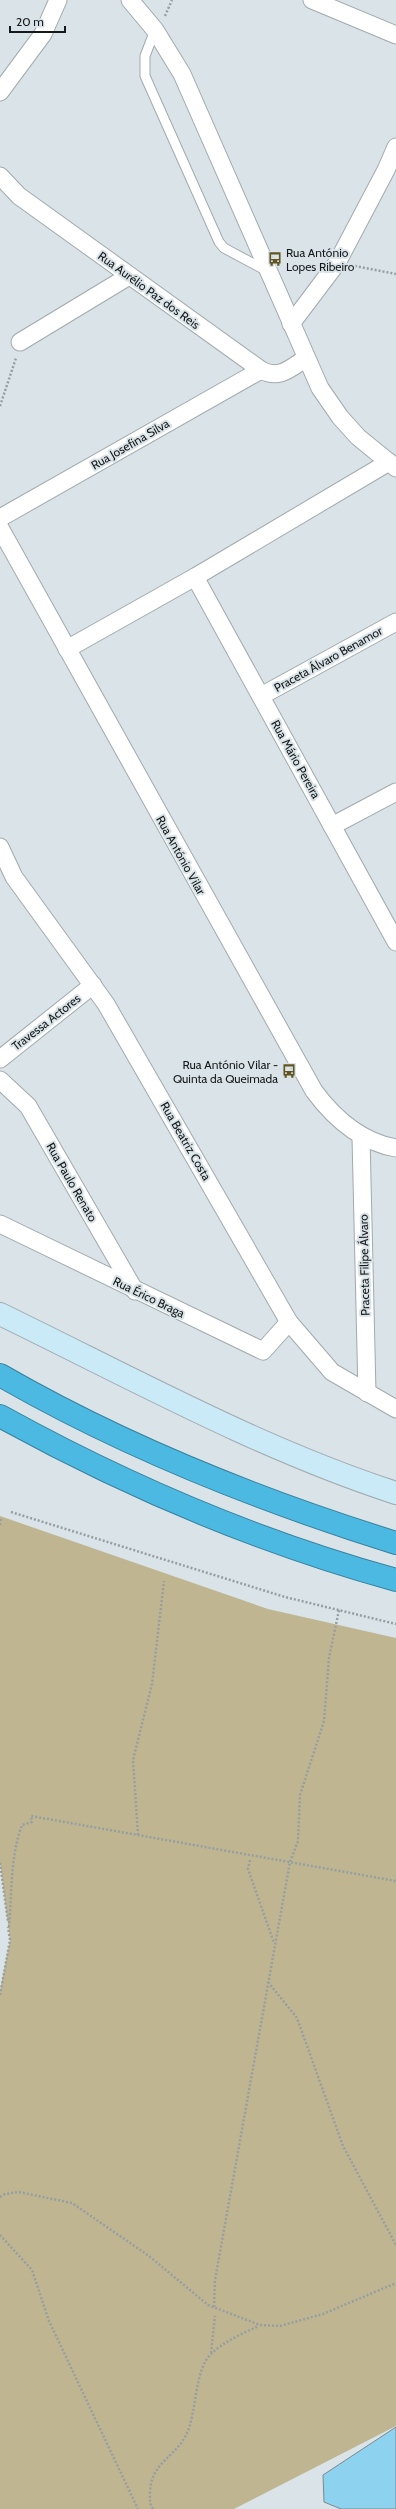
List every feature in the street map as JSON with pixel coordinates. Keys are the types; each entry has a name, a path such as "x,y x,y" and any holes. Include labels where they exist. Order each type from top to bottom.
{"highway":[{"path":"6,1378 199,1460 305,1499 396,1528"},
{"path":"6,1378 62,1410 196,1472 322,1519 396,1543"},
{"path":"0,1416 98,1467 229,1523 300,1550 396,1580"}],"street":[{"path":"0,92 43,34 58,0"},
{"path":"67,649 393,465 358,437 340,417 320,388 182,74 155,30 130,0"},
{"path":"312,0 396,35"},
{"path":"291,324 336,263 386,170 396,147"},
{"name":"Rua Aurélio Paz dos Reis","path":"0,176 19,196 268,375 279,375 306,358"},
{"path":"20,342 129,276"},
{"name":"Rua Josefina Silva","path":"0,518 261,370"},
{"name":"Rua António Vilar","path":"0,528 314,1091 326,1106 361,1137 376,1143 396,1148"},
{"name":"Rua Mário Pereira","path":"195,577 396,942"},
{"name":"Praceta Álvaro Benamor","path":"261,696 396,622"},
{"path":"332,826 396,792"},
{"name":"Rua Beatriz Costa","path":"0,847 14,877 114,1018 289,1322 332,1372 396,1410"},
{"name":"Travessa Actores","path":"0,1059 92,986"},
{"name":"Rua Paulo Renato","path":"0,1080 28,1106 135,1291"},
{"name":"Praceta Filipe Álvaro","path":"361,1137 367,1393"},
{"name":"Rua Érico Braga","path":"0,1224 263,1352 289,1322"},
{"path":"0,1314 252,1437 354,1479 396,1492"}],"lane":[{"path":"155,30 145,56 145,76 220,242 224,248 268,272"}],"path":[{"path":"336,263 396,274"},
{"path":"0,406 20,342"},
{"path":"12,1512 285,1597 396,1624"},
{"path":"0,1524 1,1517"},
{"path":"138,1835 133,1760 152,1684 164,1581"},
{"path":"214,2307 215,2280 267,1982 290,1862 298,1841 300,1794 324,1721 329,1658 339,1610"},
{"path":"8,1927 13,1884 14,1847 22,1825 32,1822 31,1816 396,1881"},
{"path":"250,1860 248,1869 275,1944"},
{"path":"0,1863 10,1940 0,1995"},
{"path":"267,1982 297,2018 343,2146 396,2245"},
{"path":"0,2197 5,2194 19,2192 72,2203 149,2256 214,2307 260,2326 280,2326 323,2314 396,2283"},
{"path":"0,2235 32,2270 49,2321 138,2509"},
{"path":"211,2354 215,2316"},
{"path":"153,2509 150,2504 151,2479 165,2459 185,2437 196,2402 202,2368 211,2354 233,2339 260,2326"}],"shaded area":[{"path":"0,1516 268,1609 396,1638 396,2426 234,2509 0,2509 0,1990 10,1940 0,1863"}],"building":[{"path":"396,2427 396,2509 341,2509 324,2502 323,2475"}],"place":[{"name":"Rua António Lopes Ribeiro","path":"275,259"},
{"name":"Rua António Vilar - Quinta da Queimada","path":"289,1071"}]}
